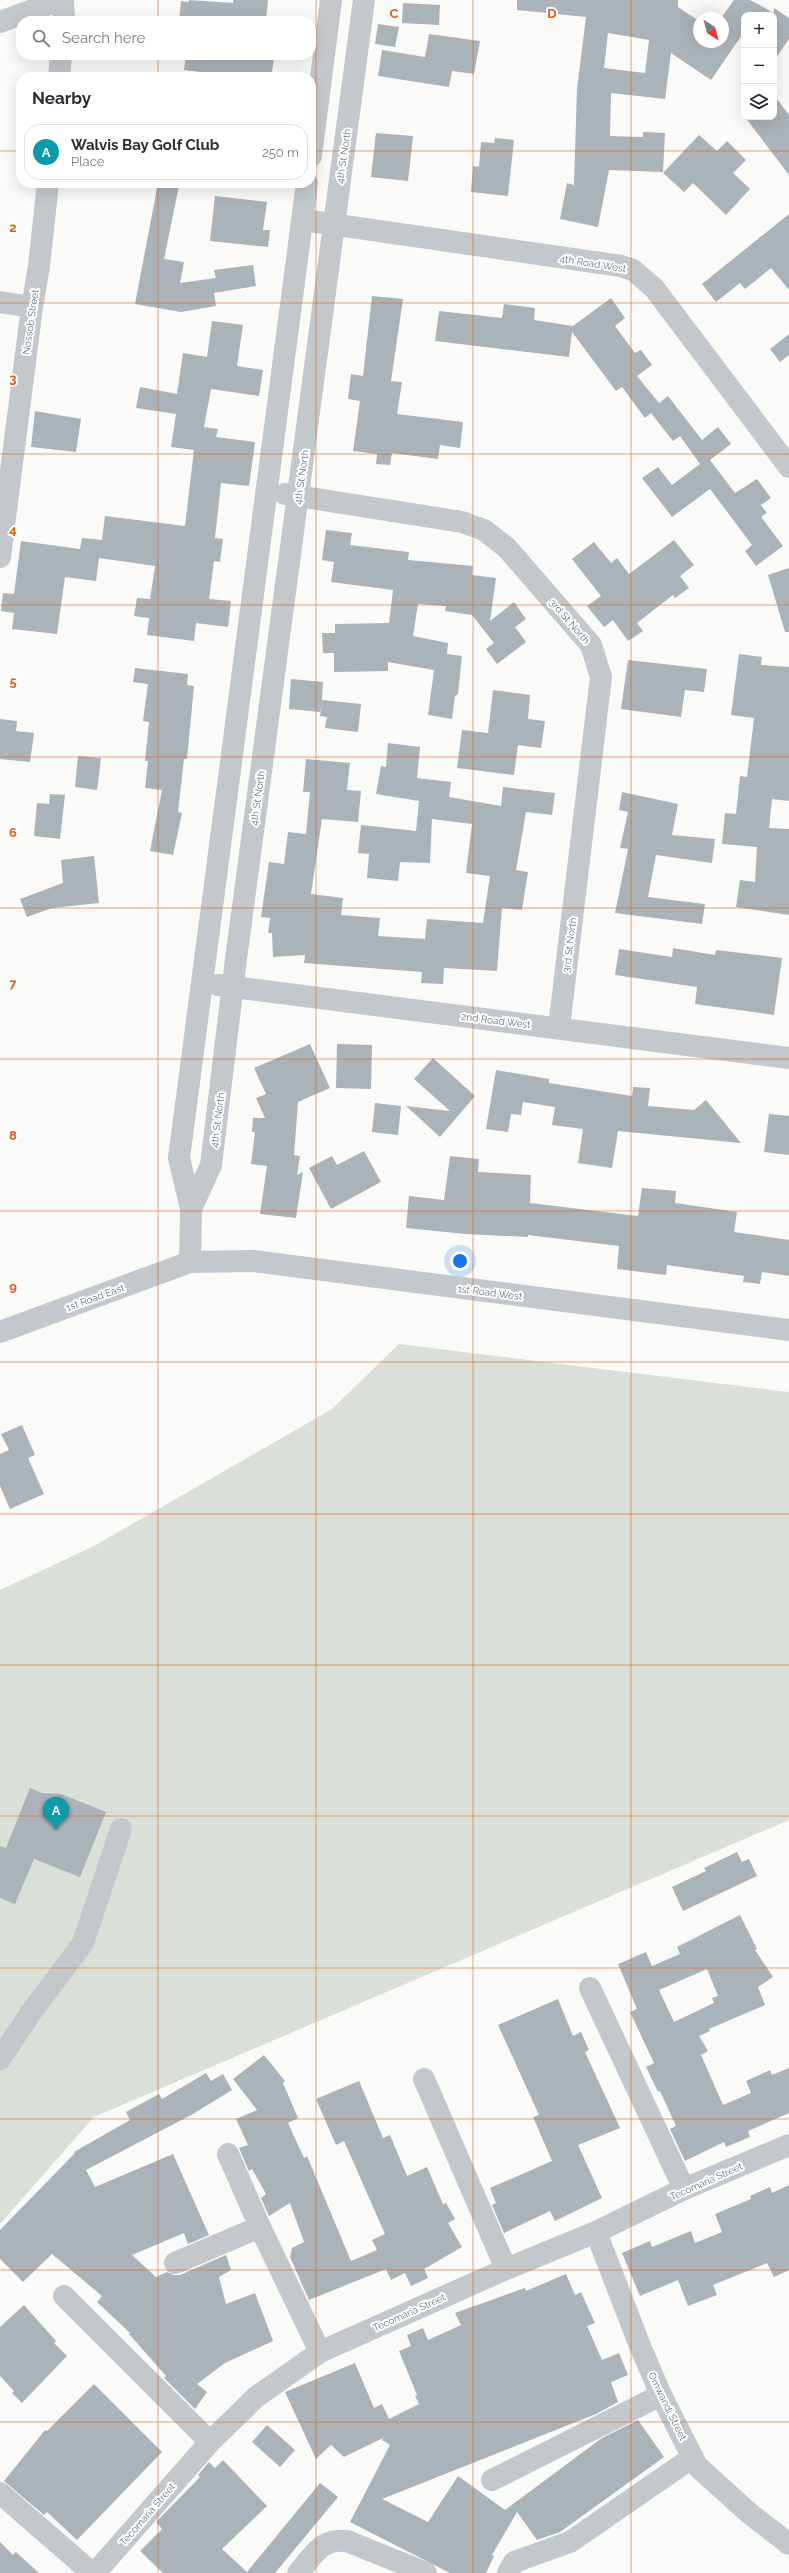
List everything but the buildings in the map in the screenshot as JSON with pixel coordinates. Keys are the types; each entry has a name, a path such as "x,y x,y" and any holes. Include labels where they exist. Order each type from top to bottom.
{"street":[{"path":"17,16 61,0 63,16"},
{"path":"316,117 331,0"},
{"name":"4th St North","path":"191,1209 211,1165 232,988 364,0"},
{"path":"0,22 16,16"},
{"path":"60,72 61,60"},
{"name":"Nossob Street","path":"0,557 32,307 39,266 47,188"},
{"path":"190,1262 191,1209 179,1158 307,188"},
{"name":"4th Road West","path":"303,220 621,266 633,270 654,288 789,467"},
{"path":"0,302 32,307"},
{"name":"3rd St North","path":"267,491 462,522 484,530 506,548 591,645 601,677 559,1027"},
{"name":"2nd Road West","path":"202,983 232,988 559,1027 789,1058"},
{"name":"1st Road West","path":"190,1262 253,1261 789,1330"},
{"name":"1st Road East","path":"0,1332 190,1262"},
{"path":"0,2059 32,2011 83,1943 121,1829"},
{"path":"590,1988 684,2189"},
{"path":"424,2079 506,2269"},
{"name":"Tecomaria Street","path":"93,2573 210,2442 256,2397 320,2352 506,2269 596,2232 684,2189 789,2145"},
{"path":"228,2154 260,2227 320,2352"},
{"path":"175,2264 260,2227"},
{"name":"Omwandi Street","path":"596,2232 661,2395 697,2466 749,2513 789,2544"},
{"path":"64,2296 210,2442"},
{"path":"492,2480 661,2395"},
{"path":"508,2573 514,2562 570,2542 693,2457"},
{"path":"0,2493 93,2573"},
{"path":"298,2573 322,2544 334,2540 347,2541 426,2573"}],"shaded area":[{"path":"399,1344 789,1392 789,1820 94,2117 0,2224 0,1590 94,1546 332,1409"}],"place":[{"name":"Walvis Bay Golf Club","path":"56,1830"}]}
